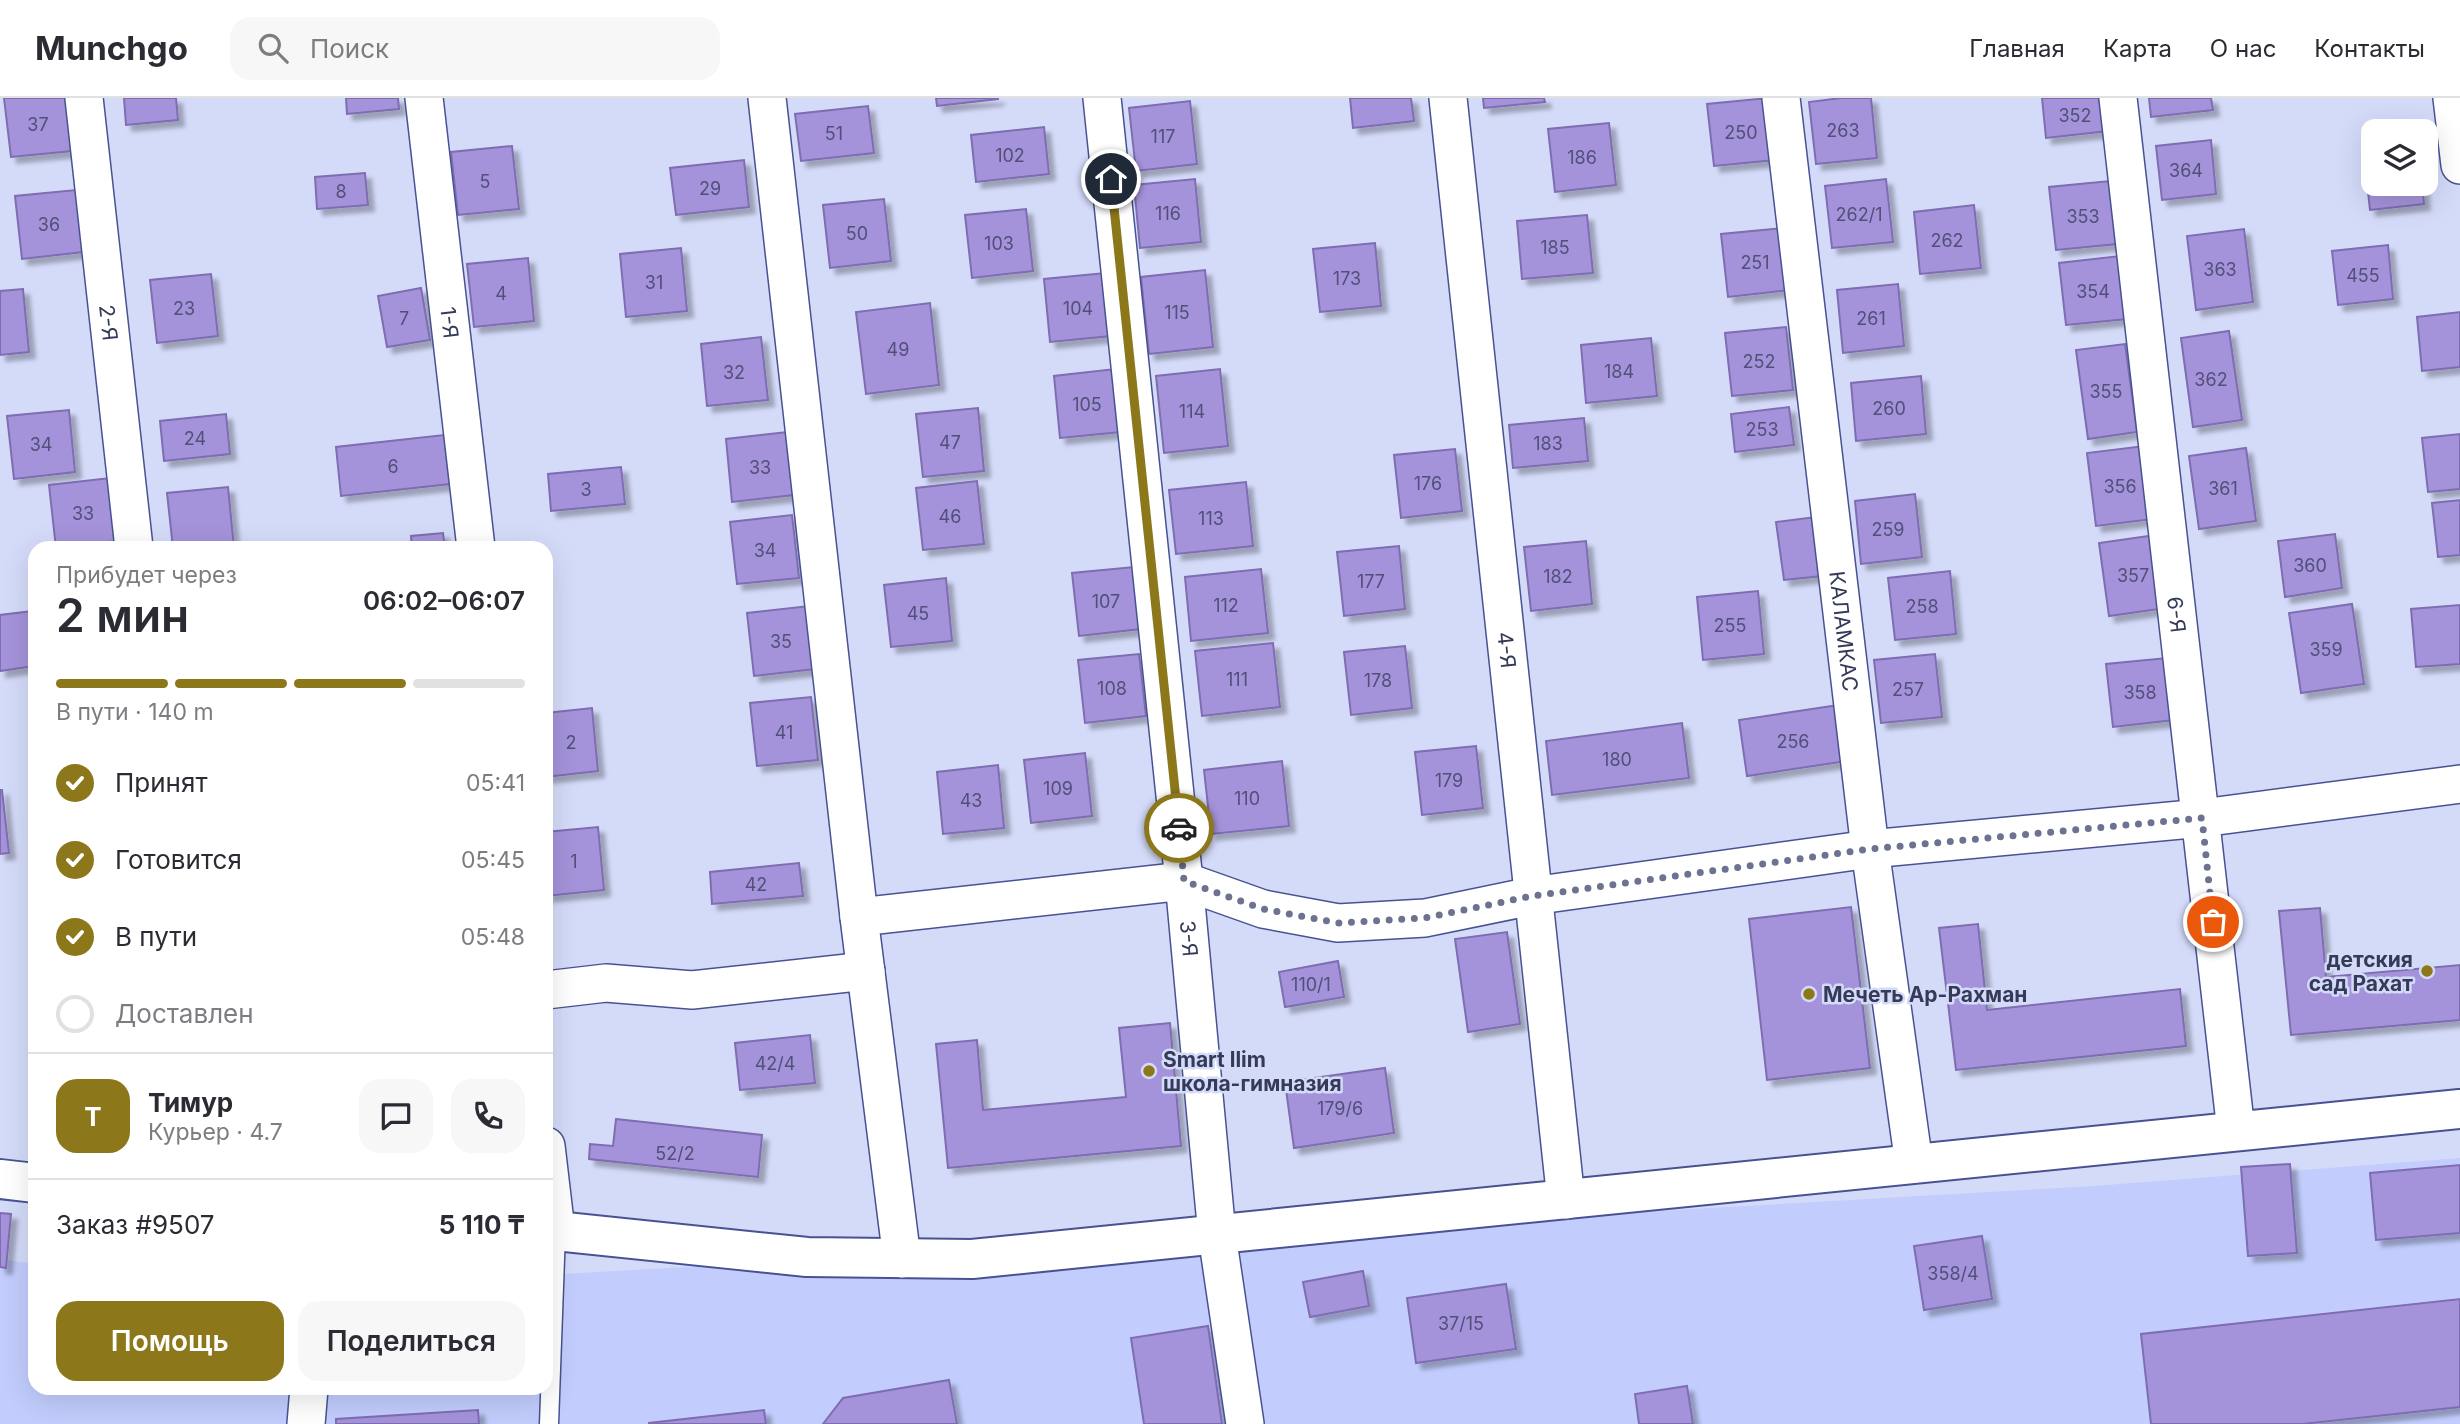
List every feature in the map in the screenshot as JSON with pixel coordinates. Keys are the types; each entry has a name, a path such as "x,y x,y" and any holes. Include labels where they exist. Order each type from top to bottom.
{"street":[{"name":"2-Я","path":"84,98 133,541"},
{"name":"1-Я","path":"424,98 475,541"},
{"path":"767,98 859,917 901,1259"},
{"name":"3-Я","path":"1102,98 1184,881 1217,1235 1245,1424"},
{"name":"4-Я","path":"1448,98 1566,1200"},
{"name":"КАЛАМКАС","path":"1781,98 1870,849 1914,1164"},
{"name":"6-Я","path":"2118,98 2236,1131"},
{"path":"2452,98 2460,165"},
{"path":"859,917 1184,881 1263,909 1338,923 1425,918 1532,896 1870,849 2202,818 2460,784"},
{"path":"553,988 606,983 692,990 866,971"},
{"path":"553,1231 807,1257 972,1259 2460,1109"},
{"path":"0,1179 28,1181"},
{"path":"306,1424 308,1395"}],"lane":[{"path":"549,1395 549,1424"}],"shaded area":[{"path":"2460,1158 2460,1424 0,1424 0,1259 28,1263 28,1395 553,1395 553,1275 2093,1186"}],"building":[{"path":"4,98 66,98 72,151 11,157"},
{"path":"124,98 176,98 178,120 126,125"},
{"path":"346,98 398,98 399,109 347,114"},
{"path":"936,98 998,98 998,99 937,106"},
{"path":"1350,98 1411,98 1414,121 1353,128"},
{"path":"1483,98 1544,98 1545,102 1484,108"},
{"path":"1768,98 1775,160 1714,166 1707,104"},
{"path":"1871,98 1877,158 1816,164 1809,102"},
{"path":"2042,98 2104,98 2108,131 2046,138"},
{"path":"2149,98 2211,98 2213,110 2151,117"},
{"path":"1190,101 1197,164 1136,171 1129,108"},
{"path":"868,106 874,153 801,161 795,114"},
{"path":"1609,123 1616,185 1555,192 1548,129"},
{"path":"1044,127 1049,174 976,182 971,135"},
{"path":"2211,140 2216,194 2162,200 2156,146"},
{"path":"512,146 519,209 458,215 451,152"},
{"path":"744,160 749,207 676,215 670,168"},
{"path":"365,173 368,205 317,209 315,177"},
{"path":"1195,179 1201,242 1140,248 1134,185"},
{"path":"1886,179 1893,242 1832,248 1825,186"},
{"path":"2110,181 2117,244 2056,250 2049,187"},
{"path":"76,190 83,252 22,259 15,196"},
{"path":"2368,196 2423,196 2424,204 2370,210"},
{"path":"884,199 891,261 830,268 823,205"},
{"path":"1974,205 1981,268 1920,274 1914,212"},
{"path":"1026,209 1033,271 972,278 965,215"},
{"path":"1587,215 1593,273 1522,279 1517,221"},
{"path":"1783,228 1789,290 1728,297 1721,234"},
{"path":"2244,229 2253,302 2196,310 2187,236"},
{"path":"1375,243 1381,306 1320,312 1313,249"},
{"path":"2388,245 2393,299 2338,305 2332,251"},
{"path":"681,248 687,311 626,317 620,254"},
{"path":"2120,256 2127,319 2066,325 2059,263"},
{"path":"528,258 534,321 474,327 467,264"},
{"path":"1205,270 1213,347 1149,354 1141,277"},
{"path":"1105,273 1111,336 1050,342 1044,279"},
{"path":"211,274 218,336 157,343 150,280"},
{"path":"1898,284 1904,346 1843,353 1837,290"},
{"path":"421,288 430,340 387,347 378,296"},
{"path":"23,289 29,352 0,355 0,291"},
{"path":"930,303 939,385 866,394 856,312"},
{"path":"2460,312 2460,367 2422,371 2417,317"},
{"path":"1786,327 1793,390 1732,396 1725,333"},
{"path":"2229,331 2242,420 2193,427 2181,338"},
{"path":"761,337 768,400 707,406 701,344"},
{"path":"1651,338 1657,396 1586,403 1581,345"},
{"path":"2125,344 2137,432 2088,439 2076,350"},
{"path":"1115,369 1121,432 1060,438 1054,376"},
{"path":"1220,369 1228,446 1164,453 1156,376"},
{"path":"1921,376 1926,434 1856,441 1851,383"},
{"path":"1789,407 1794,445 1735,452 1731,414"},
{"path":"978,408 984,471 923,477 916,414"},
{"path":"69,410 75,472 14,479 7,416"},
{"path":"226,414 230,454 164,461 160,421"},
{"path":"1584,418 1588,461 1513,468 1509,425"},
{"path":"787,432 794,495 732,502 726,439"},
{"path":"2460,434 2460,489 2428,492 2422,438"},
{"path":"444,435 450,484 341,496 336,447"},
{"path":"2144,446 2153,519 2096,526 2087,453"},
{"path":"2246,448 2256,521 2199,529 2189,456"},
{"path":"1455,449 1462,511 1401,518 1394,455"},
{"path":"621,467 625,504 551,511 548,474"},
{"path":"110,478 117,541 55,541 49,485"},
{"path":"977,481 984,544 923,550 916,488"},
{"path":"1246,482 1253,546 1176,554 1169,490"},
{"path":"228,487 233,541 172,541 167,493"},
{"path":"1915,494 1922,557 1861,564 1855,501"},
{"path":"2460,500 2460,555 2438,557 2432,503"},
{"path":"792,515 799,578 737,584 730,522"},
{"path":"1815,517 1822,576 1784,580 1776,522"},
{"path":"443,533 444,541 411,541 411,536"},
{"path":"2335,534 2342,588 2285,597 2278,541"},
{"path":"2156,535 2166,608 2109,616 2099,543"},
{"path":"1586,541 1592,604 1531,611 1524,547"},
{"path":"1399,546 1405,609 1344,616 1337,552"},
{"path":"1134,567 1141,629 1079,636 1072,573"},
{"path":"1261,569 1268,633 1191,641 1185,577"},
{"path":"1950,571 1956,634 1895,640 1888,578"},
{"path":"946,578 952,641 891,647 884,585"},
{"path":"1758,591 1764,654 1703,660 1697,597"},
{"path":"2352,604 2364,684 2301,693 2289,613"},
{"path":"2460,605 2460,664 2416,667 2411,609"},
{"path":"809,606 815,669 754,676 747,613"},
{"path":"28,612 28,667 0,671 0,615"},
{"path":"1273,643 1280,707 1202,716 1195,651"},
{"path":"1405,646 1412,708 1351,715 1344,652"},
{"path":"1139,654 1146,716 1085,723 1078,660"},
{"path":"1935,654 1942,717 1881,723 1874,660"},
{"path":"2167,658 2174,720 2113,727 2106,664"},
{"path":"811,697 818,760 757,766 750,703"},
{"path":"1839,705 1847,761 1747,776 1739,720"},
{"path":"592,708 598,771 553,776 553,712"},
{"path":"1682,723 1689,778 1552,795 1546,741"},
{"path":"1476,746 1483,808 1422,815 1415,752"},
{"path":"1085,753 1092,816 1031,823 1024,760"},
{"path":"1282,761 1289,826 1211,834 1204,770"},
{"path":"998,765 1004,828 943,834 937,772"},
{"path":"0,790 9,853 0,854"},
{"path":"598,827 604,890 553,895 553,831"},
{"path":"799,863 803,896 712,904 710,872"},
{"name":"Мечеть Ар-Рахман","path":"1851,907 1870,1068 1767,1080 1749,919"},
{"name":"детския сад Рахат","path":"2320,908 2326,977 2460,965 2460,1020 2291,1035 2279,911"},
{"path":"1978,924 1987,1010 2180,989 2186,1046 1956,1070 1939,928"},
{"path":"1507,932 1520,1024 1468,1032 1455,939"},
{"path":"1338,961 1344,997 1285,1007 1279,972"},
{"name":"Smart llim школа-гимназия","path":"1170,1023 1181,1146 948,1168 936,1044 977,1040 983,1110 1126,1097 1119,1028"},
{"path":"810,1035 815,1083 740,1090 735,1043"},
{"path":"1385,1068 1394,1133 1294,1148 1285,1082"},
{"path":"616,1119 762,1135 758,1177 589,1159 590,1144 613,1146"},
{"path":"2290,1164 2297,1253 2248,1256 2241,1167"},
{"path":"2460,1165 2460,1233 2376,1240 2370,1173"},
{"path":"0,1213 11,1214 6,1268 0,1267"},
{"path":"1982,1236 1992,1299 1924,1310 1914,1246"},
{"path":"1363,1271 1369,1306 1310,1317 1303,1282"},
{"path":"1506,1284 1516,1349 1416,1363 1407,1298"},
{"path":"2460,1299 2460,1407 2302,1424 2151,1424 2141,1334"},
{"path":"1208,1326 1222,1424 1144,1424 1131,1338"},
{"path":"949,1380 957,1424 823,1424 843,1398"},
{"path":"1687,1386 1693,1424 1639,1424 1635,1394"},
{"path":"478,1410 479,1424 336,1424 336,1419"},
{"path":"764,1410 766,1424 649,1424 649,1423"}],"way so far":[{"path":"1179,828 1184,881 1263,909 1338,923 1425,918 1532,896 1870,849 2202,818 2213,922"}],"place":[{"name":"детския сад Рахат","path":"2427,971"},
{"name":"Мечеть Ар-Рахман","path":"1809,994"},
{"name":"Smart llim школа-гимназия","path":"1149,1071"}],"route":[{"path":"1111,179 1179,828"}]}
